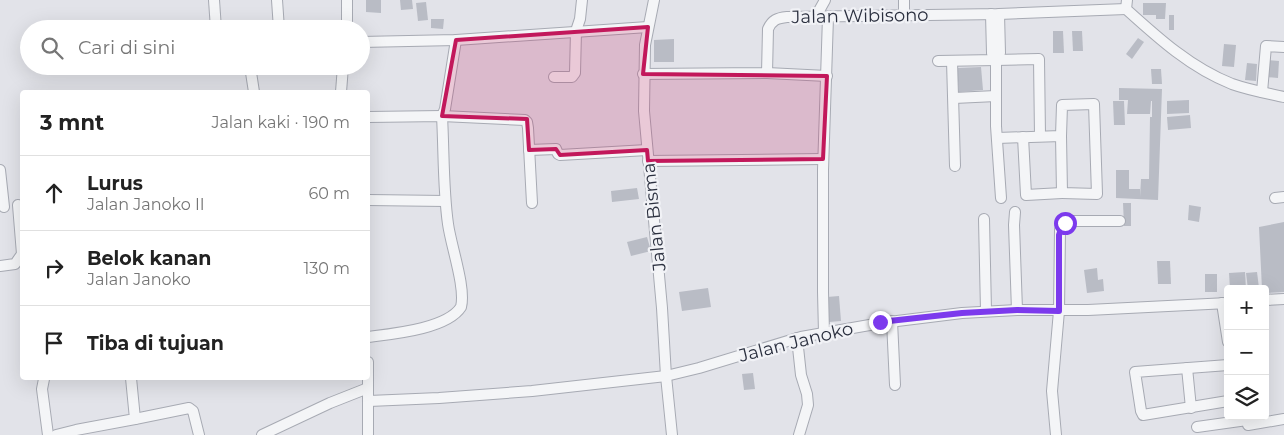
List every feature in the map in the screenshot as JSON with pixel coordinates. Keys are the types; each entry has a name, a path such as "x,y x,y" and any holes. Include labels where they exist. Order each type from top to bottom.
{"street":[{"path":"214,0 215,20"},
{"path":"277,0 278,20"},
{"path":"347,0 348,20"},
{"path":"554,77 574,76 576,31 580,19 582,0"},
{"name":"Jalan Bisma","path":"654,0 648,27 643,74 644,111 672,435"},
{"path":"815,18 825,0"},
{"path":"904,0 904,16"},
{"path":"1126,4 1150,31 1188,61 1231,83 1284,97"},
{"name":"Jalan Wibisono","path":"768,73 767,34 772,21 786,17 995,14 1126,4"},
{"path":"995,14 1000,54 996,60 996,96 1001,198"},
{"path":"824,333 824,159 828,17"},
{"path":"370,42 456,40 648,27"},
{"path":"370,337 407,332 434,324 450,318 461,308 461,290 445,201 442,116 445,108 456,40"},
{"path":"1262,92 1266,46 1284,47"},
{"path":"938,61 1039,59 1040,136"},
{"path":"952,61 956,166"},
{"path":"643,74 768,73 827,76"},
{"path":"251,75 254,90"},
{"path":"340,90 342,75"},
{"path":"954,98 996,96"},
{"path":"1023,137 1026,194 1062,194 1097,194 1094,104 1062,105 1062,194"},
{"path":"370,117 442,116 522,119 528,124 532,204"},
{"path":"997,138 1061,136"},
{"path":"529,150 556,149 560,155 647,150"},
{"path":"648,161 824,159"},
{"path":"0,170 2,207 20,205"},
{"path":"370,200 445,201"},
{"path":"1015,212 1017,310"},
{"path":"984,219 986,311"},
{"path":"1056,435 1052,391 1059,311 1059,235 1065,223 1076,220 1120,221"},
{"path":"0,266 16,264 20,257"},
{"path":"1269,300 1284,299"},
{"name":"Jalan Janoko","path":"369,401 532,391 666,376 798,338 892,321 986,311 1059,311 1224,303"},
{"path":"892,321 895,384"},
{"path":"798,338 801,374 808,405 799,435"},
{"path":"1224,365 1135,372 1143,415 1224,402"},
{"path":"1186,368 1191,408"},
{"path":"44,380 42,388 48,435"},
{"path":"131,380 135,419"},
{"path":"368,380 368,435"},
{"path":"262,435 330,403 368,388"},
{"path":"56,435 189,408 193,411 199,435"},
{"path":"1197,428 1284,419"}],"highlighted area":[{"path":"648,27 643,74 827,76 823,159 648,161 647,150 560,155 556,149 529,150 527,119 442,116 456,40"}],"building":[{"path":"366,0 381,0 381,13 366,12"},
{"path":"400,0 412,0 413,9 401,10"},
{"path":"426,2 428,20 418,21 416,3"},
{"path":"1143,3 1166,3 1165,19 1156,19 1156,15 1143,15"},
{"path":"1169,15 1174,15 1174,30 1169,30"},
{"path":"431,19 444,19 443,29 431,28"},
{"path":"1053,31 1063,31 1064,53 1053,53"},
{"path":"1072,31 1082,31 1083,51 1073,51"},
{"path":"1138,38 1144,42 1132,59 1126,54"},
{"path":"674,39 674,62 654,62 654,40"},
{"path":"1224,44 1236,45 1234,67 1222,66"},
{"path":"1267,60 1279,61 1278,78 1266,77"},
{"path":"1247,63 1257,64 1256,81 1245,80"},
{"path":"981,67 983,90 959,92 957,68"},
{"path":"1151,69 1161,69 1162,84 1152,84"},
{"path":"1119,88 1162,89 1158,200 1116,198 1116,170 1129,170 1129,189 1140,189 1140,197 1141,179 1149,179 1150,117 1152,117 1152,101 1150,114 1127,114 1128,100 1119,100"},
{"path":"1189,100 1189,113 1167,114 1167,101"},
{"path":"1113,101 1124,101 1125,125 1114,125"},
{"path":"1190,115 1191,128 1168,130 1167,117"},
{"path":"637,188 639,199 612,202 611,191"},
{"path":"1123,203 1131,203 1131,226 1124,226"},
{"path":"1189,205 1201,207 1199,222 1188,220"},
{"path":"1284,222 1284,292 1269,293 1269,285 1262,285 1259,227"},
{"path":"647,237 651,251 631,256 627,242"},
{"path":"1157,261 1170,261 1171,284 1158,284"},
{"path":"1097,268 1098,280 1103,279 1104,291 1087,293 1084,270"},
{"path":"1245,272 1246,285 1230,285 1229,273"},
{"path":"1257,272 1259,285 1248,285 1246,273"},
{"path":"1205,274 1217,274 1217,292 1205,292"},
{"path":"708,288 711,307 682,311 679,292"},
{"path":"839,296 841,321 829,322 827,297"},
{"path":"753,373 755,389 744,390 742,374"}],"route":[{"path":"880,322 962,313 1017,310 1059,311 1059,235 1065,223"}]}
